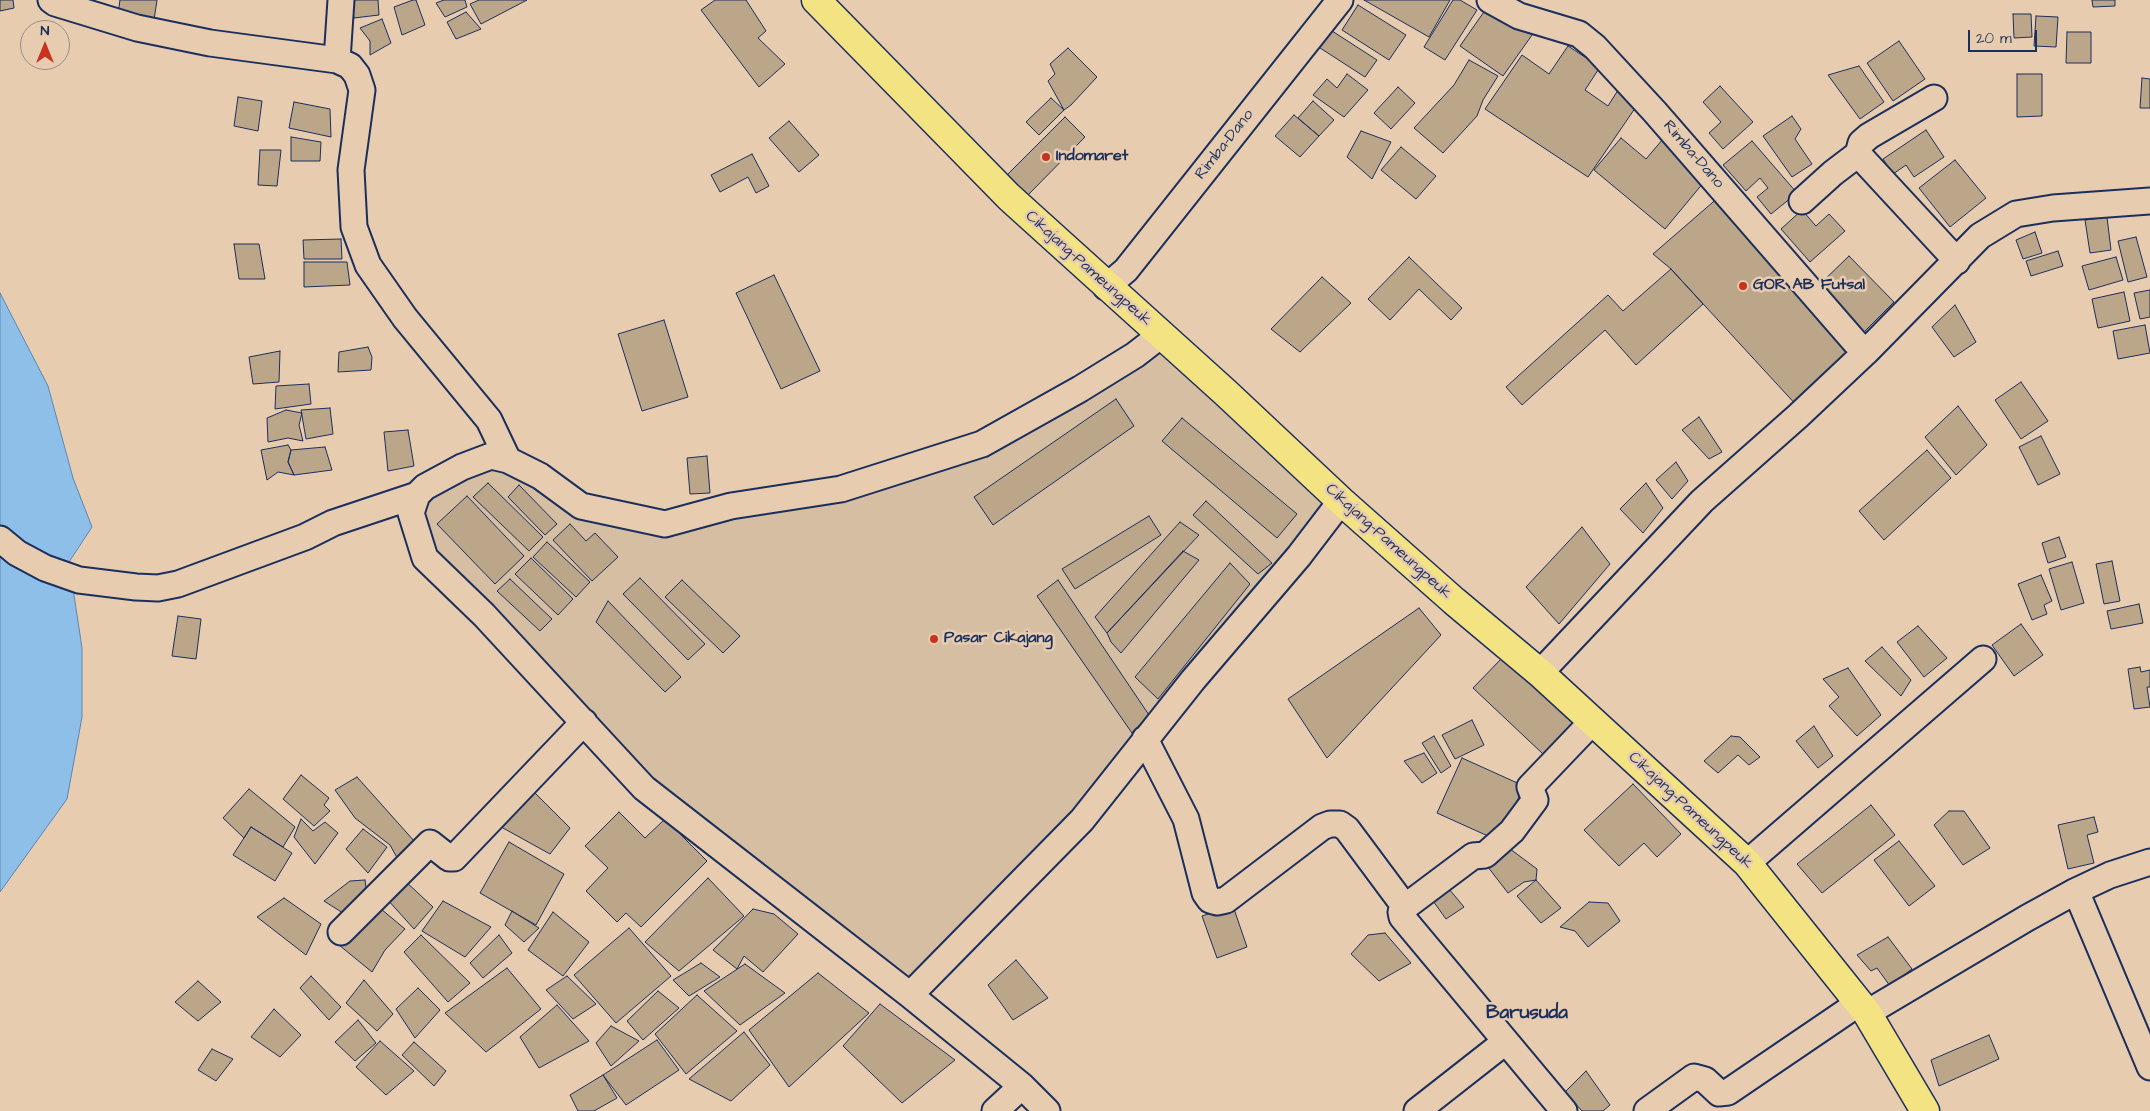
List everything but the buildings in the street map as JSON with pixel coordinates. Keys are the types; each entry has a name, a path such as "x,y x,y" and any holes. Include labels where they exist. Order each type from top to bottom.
{"main road":[{"name":"Cikajang-Pameungpeuk","path":"816,0 1009,198 1226,393 1341,501 1454,601 1540,673 1747,862 1863,1008 1925,1111"}],"street":[{"path":"51,0 64,6 146,30 210,44 337,60 350,66 357,75 362,90 351,170 354,227 368,265 405,318 489,420 508,460"},
{"path":"337,60 341,0"},
{"name":"Rimba-Dano","path":"1106,286 1126,270 1340,0"},
{"name":"Rimba-Dano","path":"1490,0 1519,16 1579,34 1595,47 1655,112 1855,342 1866,352"},
{"path":"1802,200 1832,173 1858,154 1861,143 1869,136 1934,98"},
{"path":"1858,154 1957,260"},
{"path":"1540,673 1702,501 1798,416 1866,352 1980,236 2016,214 2053,208 2150,201"},
{"path":"0,539 17,553 45,568 79,580 147,588 169,586 306,537 333,523 417,495 425,487 462,466 490,456 508,460 540,476 581,506 664,524 730,506 841,489 982,444 1080,389 1135,355 1161,335"},
{"path":"417,495 411,513 425,558 484,615 644,788 910,995 1022,1086 1047,1111"},
{"path":"910,995 1082,820 1145,739 1299,556 1341,501"},
{"path":"1747,862 1983,659"},
{"path":"1564,1111 1402,917 1401,912 1405,907 1474,856 1484,855 1512,831 1535,800 1530,787 1592,721"},
{"path":"341,932 430,843 448,858 454,858 584,722"},
{"path":"1145,739 1186,819 1205,894 1210,900 1217,902 1226,900 1322,827 1330,824 1340,824 1347,828 1405,907"},
{"path":"1647,1111 1694,1077 1706,1080 1719,1093 1728,1092 1863,1008 2076,891 2110,875 2150,862"},
{"path":"2076,891 2143,1033 2150,1067"},
{"path":"1416,1111 1505,1042"},
{"path":"995,1111 1022,1086"}],"shaded area":[{"name":"Pasar Cikajang","path":"1161,335 1341,501 1299,556 910,995 644,788 425,558 411,513 425,487 491,456 581,506 664,523 982,444"}],"water":[{"path":"0,293 48,386 73,478 92,527 69,562 82,648 82,717 67,799 0,892"}],"place":[{"name":"Indomaret","path":"1046,157"},
{"name":"GOR AB Futsal","path":"1743,286"},
{"name":"Pasar Cikajang","path":"934,639"}],"district":[{"name":"Barusuda","path":"1527,1014"}]}
